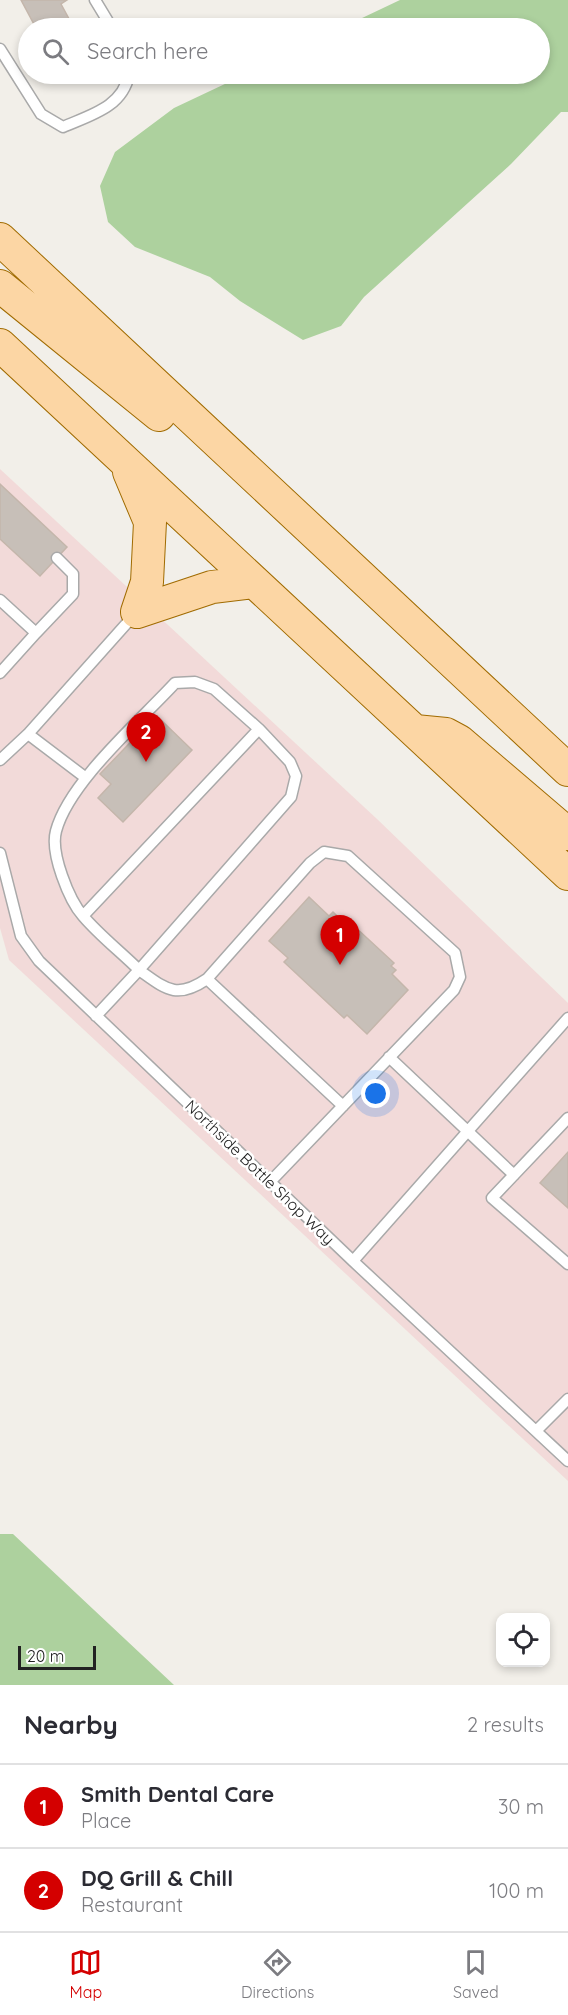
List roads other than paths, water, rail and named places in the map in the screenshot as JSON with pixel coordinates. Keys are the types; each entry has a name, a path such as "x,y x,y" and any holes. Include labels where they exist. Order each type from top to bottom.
{"main road":[{"path":"0,239 568,770"},
{"path":"0,286 161,417 239,464"},
{"path":"0,345 568,874"},
{"path":"124,460 150,522 147,582 137,612"},
{"path":"137,612 212,587 253,582"},
{"path":"414,731 446,734 459,741 568,834"}],"lane":[{"path":"95,0 106,18"},
{"path":"0,49 18,78"},
{"path":"22,84 41,114 63,127 103,110 126,90 127,84"},
{"path":"0,673 73,594 73,574 57,558"},
{"path":"0,600 36,633"},
{"path":"0,760 28,734 137,612"},
{"path":"96,1016 139,970 291,797 296,776 293,769 259,729 214,689 195,681 175,683 86,778 65,810 55,833 58,863 69,896 83,916 139,970 165,989 190,990 207,979 310,863 324,852 348,856 455,953 460,977 454,990 270,1182"},
{"path":"83,916 259,729"},
{"path":"28,734 86,778"},
{"name":"Northside Bottle Shop Way","path":"0,853 21,936 39,962 352,1261 568,1461"},
{"path":"207,979 343,1106"},
{"path":"352,1261 568,1018"},
{"path":"389,1058 514,1175"},
{"path":"568,1118 492,1198 568,1264"},
{"path":"536,1431 568,1399"}],"place":[{"name":"DQ Grill & Chill","path":"146,762"},
{"name":"Smith Dental Care","path":"340,965"}]}
